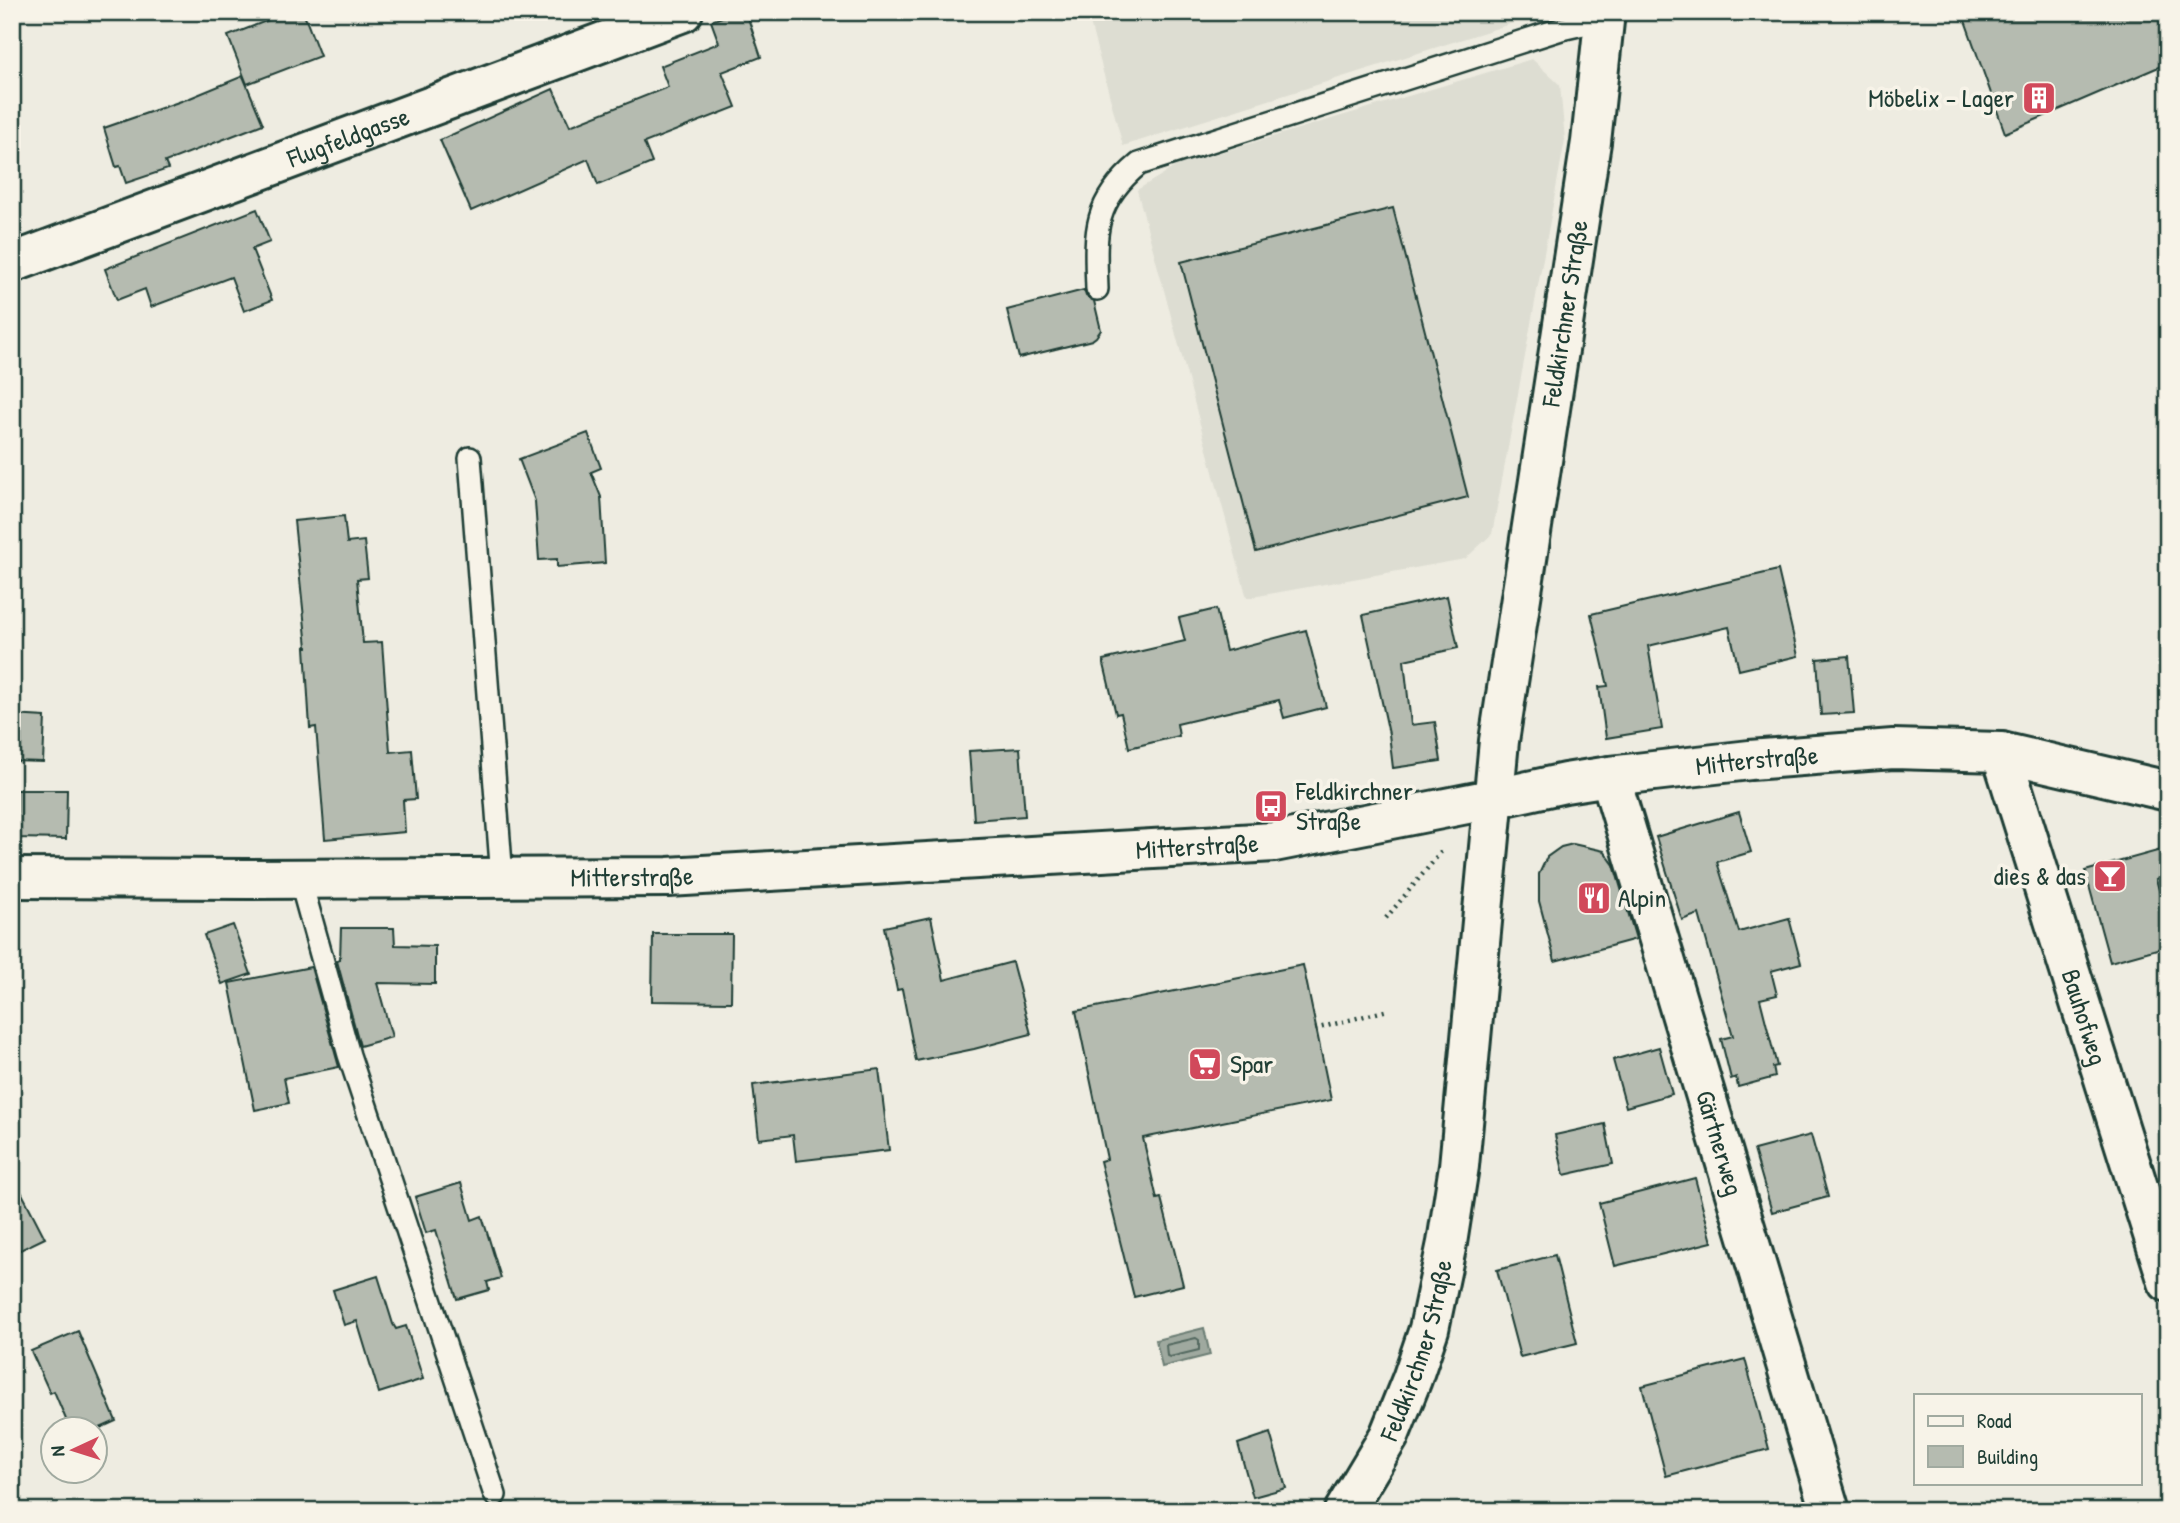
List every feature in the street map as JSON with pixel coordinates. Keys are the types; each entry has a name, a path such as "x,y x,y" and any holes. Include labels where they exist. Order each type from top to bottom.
{"street":[{"name":"Flugfeldgasse","path":"12,263 683,12"},
{"name":"Feldkirchner Straße","path":"1344,1511 1389,1436 1412,1379 1432,1319 1447,1243 1459,1166 1499,741 1591,142 1605,15"},
{"name":"Mitterstraße","path":"12,878 668,877 1275,842 1610,776 1749,760 1893,749 2001,752 2168,790"},
{"name":"Bauhofweg","path":"2001,752 2168,1282"},
{"name":"Gärtnerweg","path":"1610,776 1830,1511"}],"lane":[{"path":"1097,289 1095,235 1101,216 1112,190 1139,164 1605,15"},
{"path":"470,458 502,878"},
{"path":"300,879 349,1055 495,1495"}],"path":[{"path":"1386,918 1442,851"},
{"path":"1315,1029 1388,1010"}],"shaded area":[{"path":"1087,12 1548,12 1123,146"},
{"path":"1532,59 1560,85 1565,140 1492,534 1465,559 1247,598 1137,190 1178,165"}],"water":[{"path":"1204,1328 1210,1355 1162,1367 1156,1340"}],"building":[{"path":"289,12 303,12 320,56 247,84 228,36"},
{"path":"736,12 746,12 761,57 722,72 736,107 644,143 652,163 598,185 588,159 471,211 440,140 553,89 570,126 668,87 660,66 719,43 711,21"},
{"name":"Möbelix - Lager","path":"1962,12 2168,12 2168,63 2005,133"},
{"path":"243,76 263,124 165,162 168,169 126,183 120,166 116,167 104,128"},
{"path":"1393,208 1468,497 1256,552 1181,262"},
{"path":"257,209 270,242 252,249 272,300 244,311 231,277 151,307 145,289 117,300 105,269"},
{"path":"1084,290 1086,296 1094,301 1101,330 1096,337 1019,358 1007,310"},
{"path":"588,433 601,468 591,472 601,497 605,563 557,567 557,559 539,560 535,501 519,459"},
{"path":"344,516 347,543 364,541 368,578 357,579 363,643 382,642 390,752 412,750 416,799 403,800 405,832 325,839 316,727 310,728 307,647 294,521"},
{"path":"1778,570 1798,656 1739,670 1729,627 1648,646 1662,729 1606,738 1599,687 1608,686 1591,614"},
{"path":"1447,596 1458,648 1404,660 1411,725 1435,722 1441,761 1393,768 1389,734 1363,615"},
{"path":"1216,609 1226,651 1306,630 1326,707 1284,718 1279,700 1177,724 1179,736 1129,748 1121,713 1116,714 1103,660 1185,641 1179,618"},
{"path":"1849,656 1854,713 1821,715 1817,659"},
{"path":"12,715 45,717 43,762 12,761"},
{"path":"1020,748 1025,816 974,820 969,751"},
{"path":"17,790 67,790 66,839 16,838"},
{"path":"1739,812 1751,852 1717,862 1739,932 1789,918 1801,963 1771,971 1777,995 1760,999 1777,1066 1773,1067 1775,1077 1738,1087 1736,1077 1731,1079 1721,1039 1733,1036 1699,914 1682,920 1656,837"},
{"path":"1573,844 1604,851 1614,865 1636,939 1555,961 1539,901 1539,874 1547,857 1561,847"},
{"path":"2168,848 2168,876 2156,879 2168,923 2168,946 2110,962 2085,871"},
{"path":"931,917 944,980 1012,962 1031,1034 916,1061 902,989 897,990 884,927"},
{"path":"233,925 251,974 222,984 204,935"},
{"path":"341,928 394,928 395,945 435,946 435,984 377,983 392,1037 360,1046 337,961 340,960"},
{"path":"653,934 732,934 731,1002 652,1001"},
{"name":"Spar","path":"1303,965 1331,1100 1143,1138 1157,1199 1161,1198 1183,1285 1134,1297 1100,1161 1107,1159 1076,1011"},
{"path":"311,967 339,1067 284,1078 289,1103 255,1110 229,983"},
{"path":"1659,1047 1672,1094 1626,1107 1613,1060"},
{"path":"879,1069 889,1150 796,1161 793,1135 759,1139 753,1085"},
{"path":"1605,1124 1613,1164 1564,1175 1555,1135"},
{"path":"1811,1135 1828,1197 1772,1212 1754,1150"},
{"path":"12,1174 45,1238 12,1254"},
{"path":"1695,1178 1712,1242 1615,1266 1599,1203"},
{"path":"461,1183 472,1220 482,1216 501,1278 487,1282 489,1290 457,1299 436,1230 426,1233 415,1197"},
{"path":"1555,1255 1577,1343 1520,1357 1497,1270"},
{"path":"378,1276 393,1324 396,1329 406,1326 423,1379 379,1393 357,1321 344,1325 333,1290"},
{"path":"78,1331 116,1421 108,1425 108,1414 64,1414 54,1391 50,1393 31,1351"},
{"path":"1745,1359 1769,1449 1666,1476 1642,1386"},
{"path":"1270,1433 1286,1488 1253,1497 1238,1444"}],"place":[{"name":"Möbelix - Lager","path":"2039,98"},
{"name":"Feldkirchner Straße","path":"1271,806"},
{"name":"dies & das","path":"2110,876"},
{"name":"Alpin","path":"1594,898"},
{"name":"Spar","path":"1205,1064"}]}
